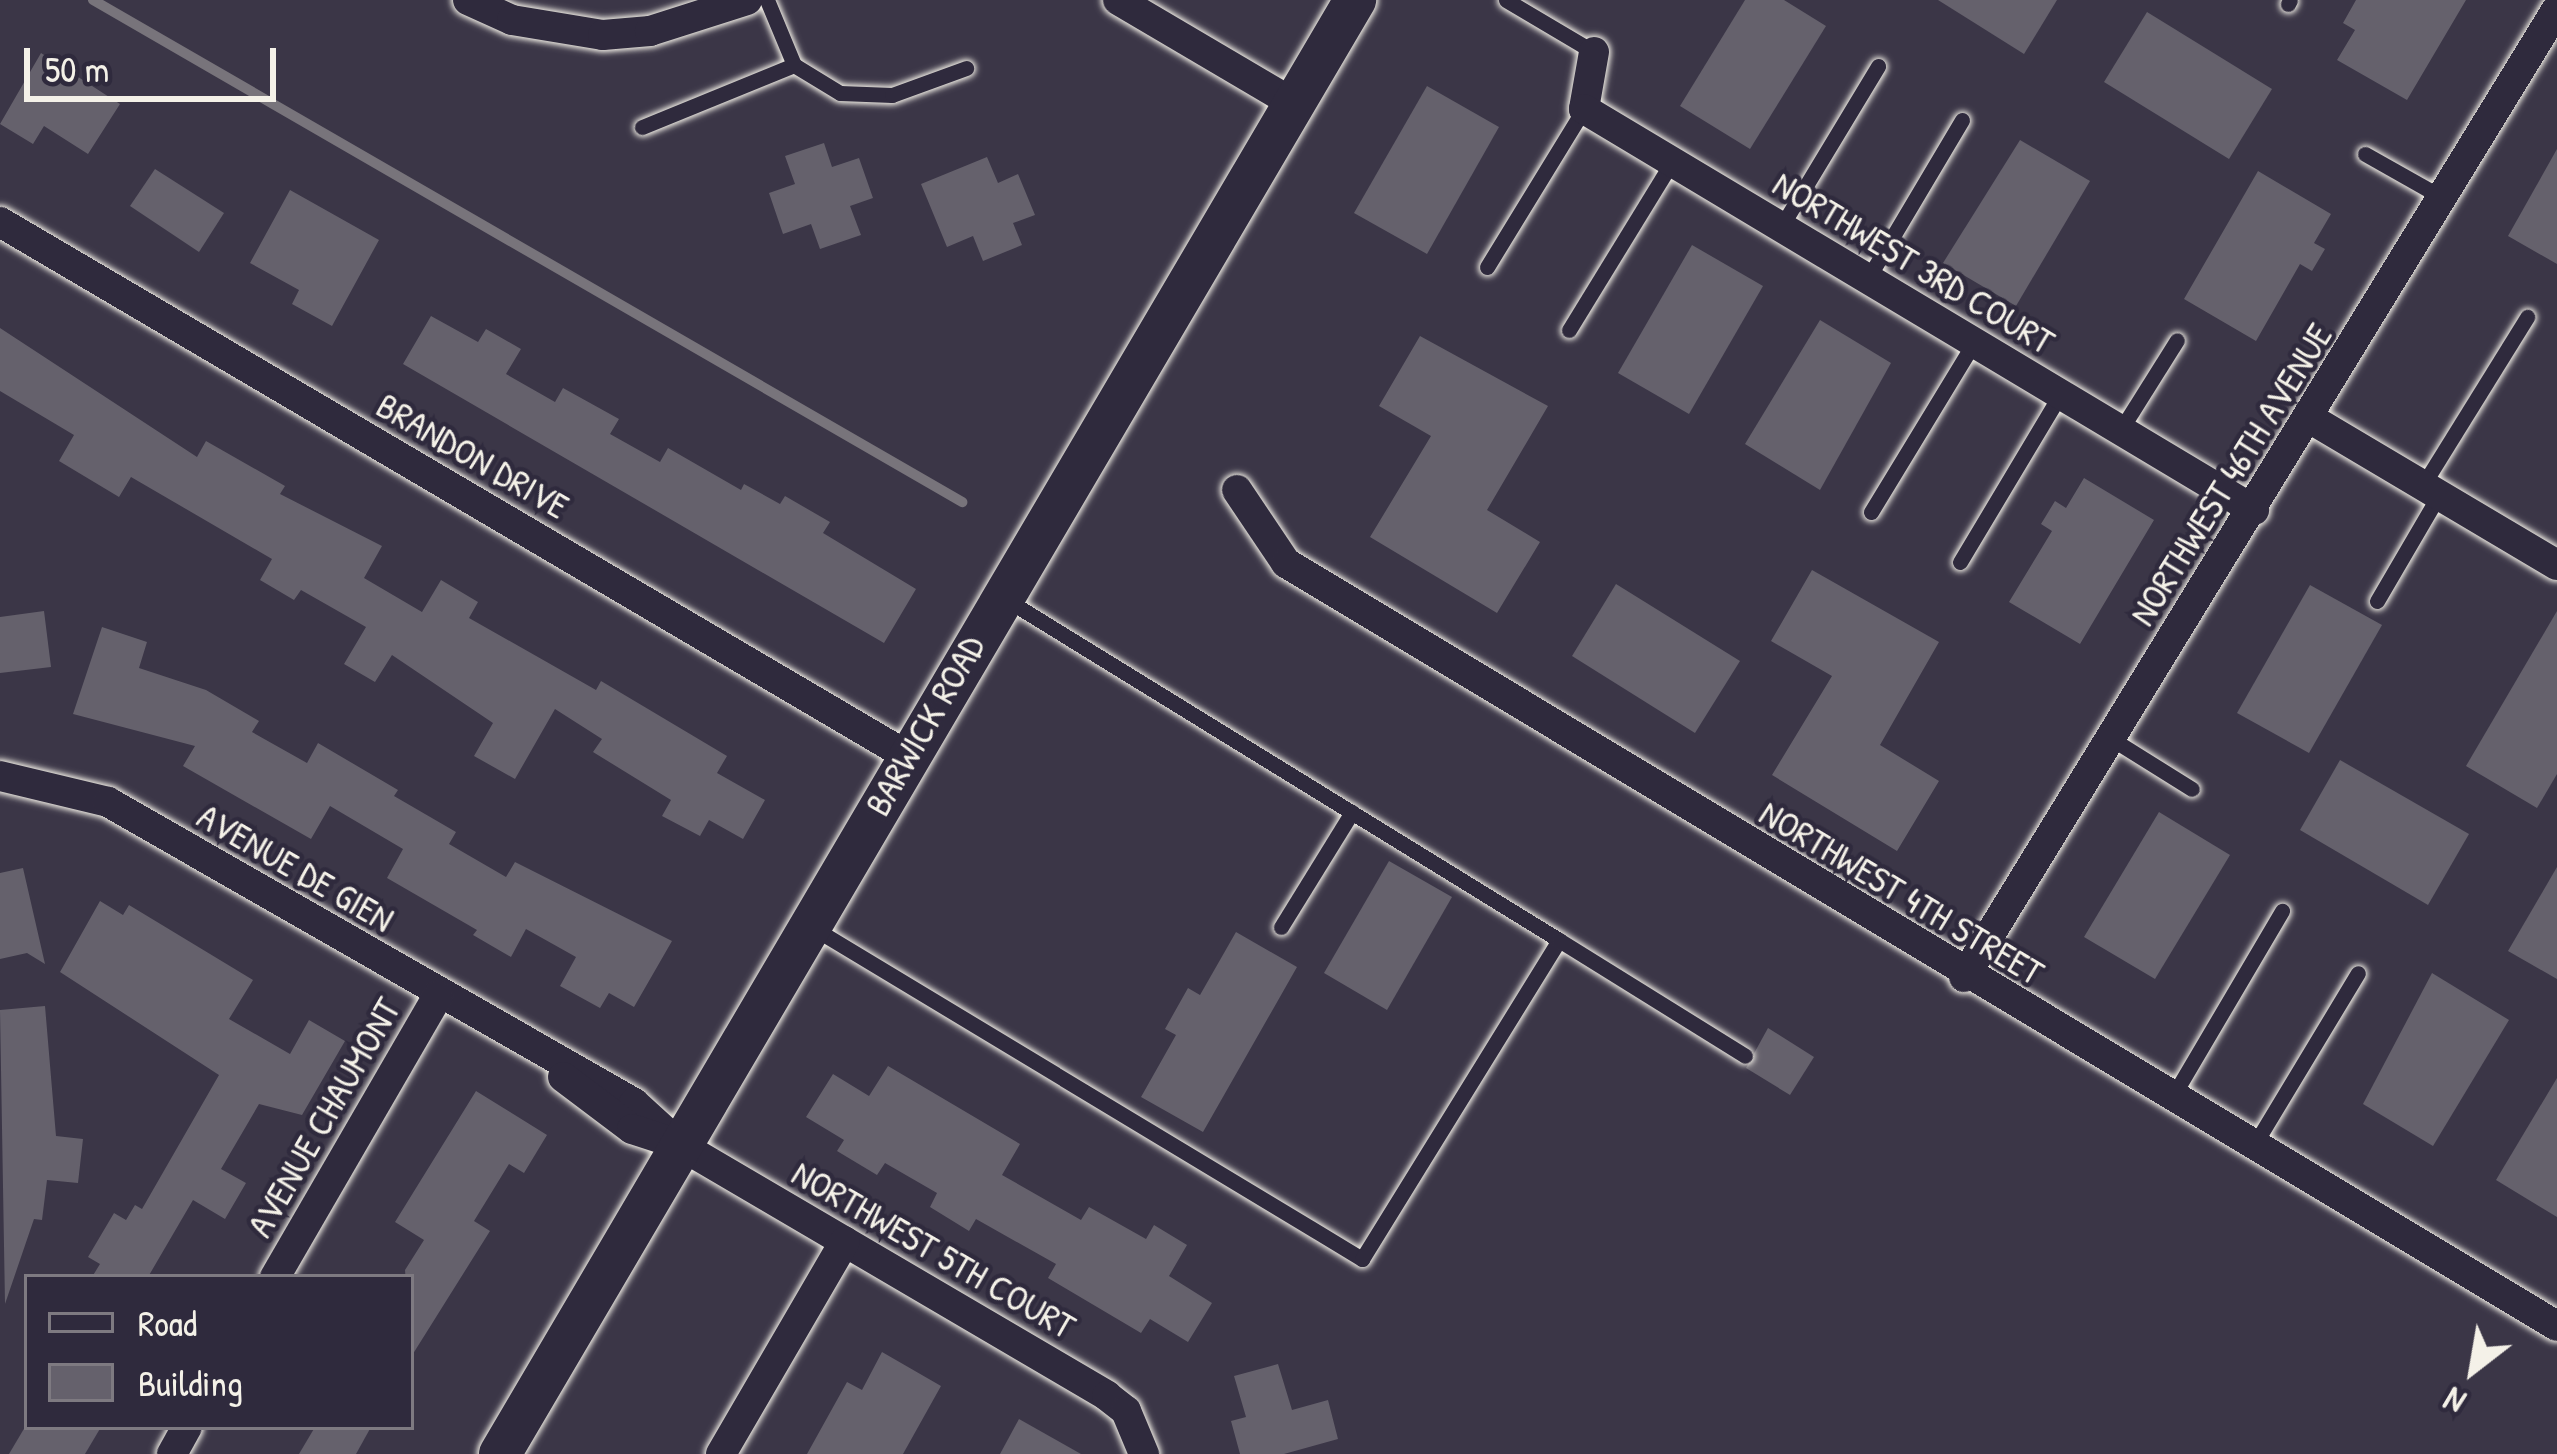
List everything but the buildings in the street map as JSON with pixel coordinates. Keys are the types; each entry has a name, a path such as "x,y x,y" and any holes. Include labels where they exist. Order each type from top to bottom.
{"street":[{"path":"468,0 512,20 603,35 650,31 747,0"},
{"path":"1118,0 1293,103"},
{"name":"BARWICK ROAD","path":"500,1454 1000,595 1355,0"},
{"name":"NORTHWEST 46TH AVENUE","path":"1964,977 2311,419 2557,9"},
{"path":"1584,109 1594,52"},
{"name":"NORTHWEST 3RD COURT","path":"1584,109 2254,510"},
{"name":"BRANDON DRIVE","path":"0,222 906,755"},
{"path":"2311,419 2557,565"},
{"name":"NORTHWEST 4TH STREET","path":"1237,490 1286,562 1964,977 2557,1326"},
{"name":"AVENUE DE GIEN","path":"0,776 108,802 542,1053 580,1096 632,1129 680,1145"},
{"name":"AVENUE CHAUMONT","path":"276,1274 438,995"},
{"name":"NORTHWEST 5TH COURT","path":"680,1145 1107,1396 1142,1443"},
{"path":"721,1454 844,1241"}],"lane":[{"path":"767,0 794,65 840,93 892,95 966,68"},
{"path":"1506,0 1594,52"},
{"path":"642,127 794,65"},
{"path":"1781,227 1878,66"},
{"path":"1487,268 1584,109"},
{"path":"1867,280 1962,119"},
{"path":"2365,154 2443,198"},
{"path":"1569,330 1672,162"},
{"path":"2377,601 2431,490 2527,317"},
{"path":"2120,430 2177,340"},
{"path":"1871,512 1973,344"},
{"path":"1960,562 2060,395"},
{"path":"1000,595 1745,1056"},
{"path":"2111,740 2192,789"},
{"path":"1282,927 1352,812"},
{"path":"2171,1099 2282,911"},
{"path":"808,925 1362,1259 1559,940"},
{"path":"2253,1147 2358,973"}],"waterway":[{"path":"93,0 962,502"}]}
